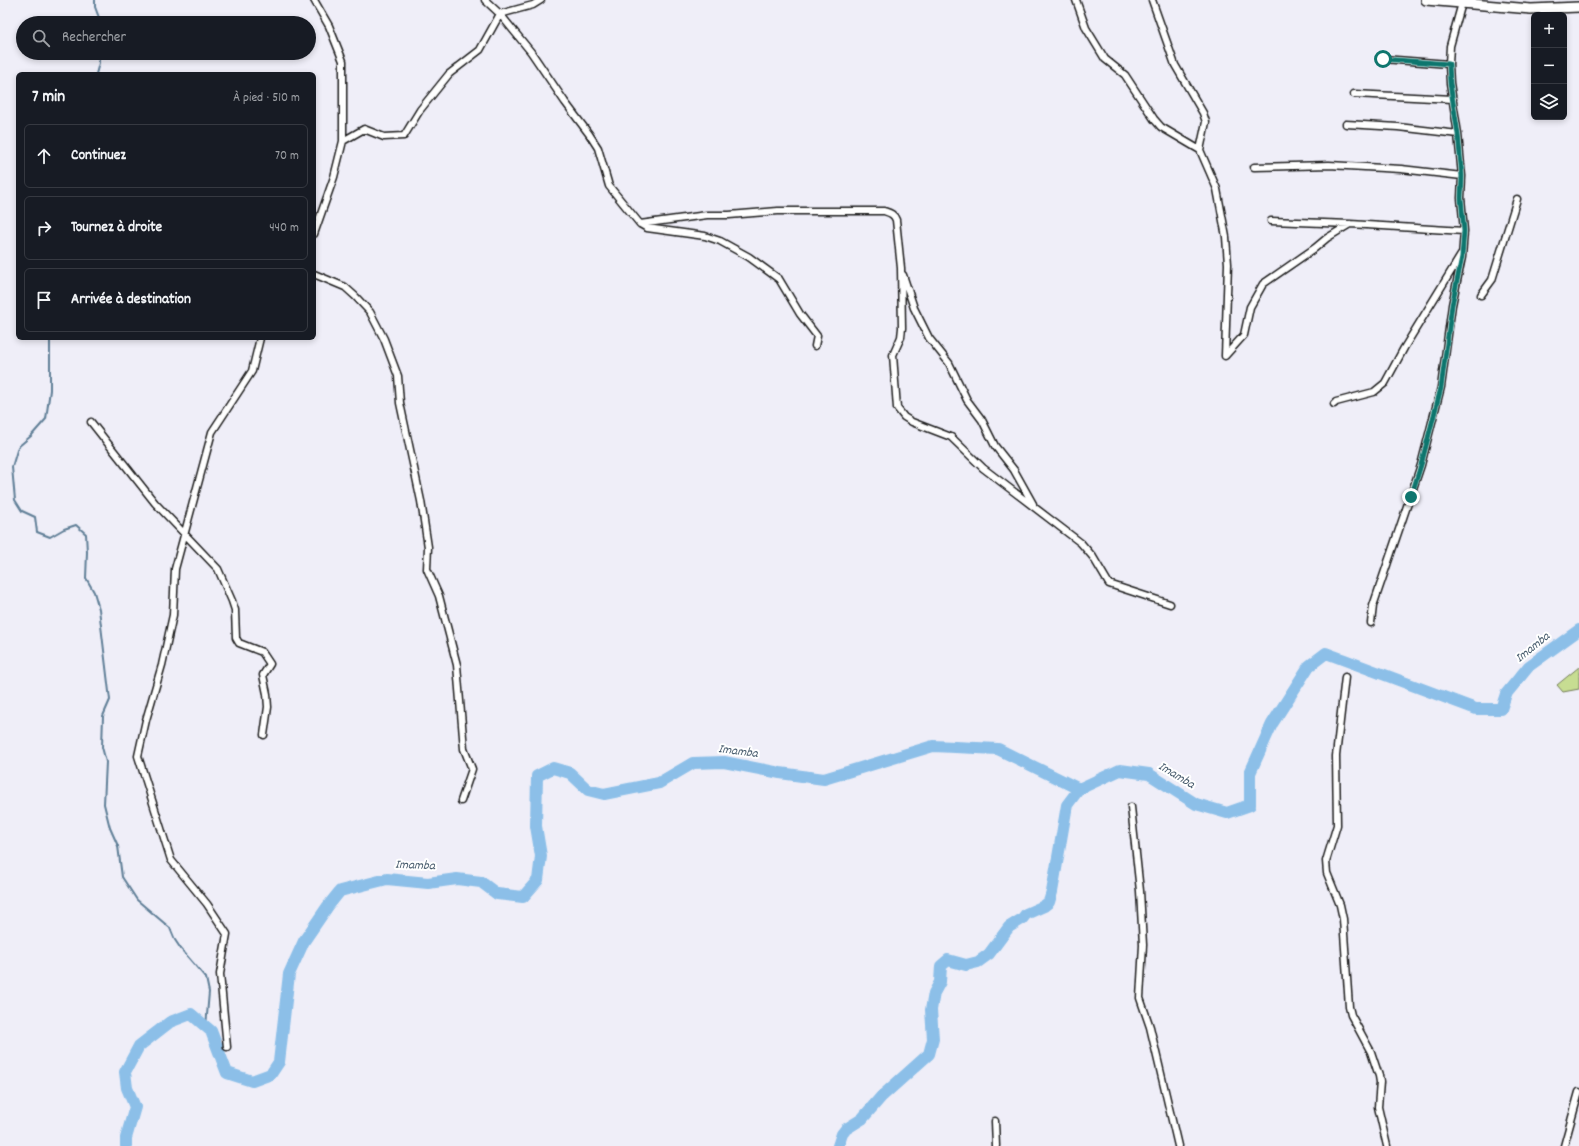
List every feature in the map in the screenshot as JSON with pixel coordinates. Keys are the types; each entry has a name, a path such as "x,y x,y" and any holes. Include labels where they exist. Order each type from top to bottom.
{"street":[{"path":"314,0 329,26 343,61 343,141 334,177 316,228"},
{"path":"485,0 500,14 531,52 589,134 598,148 609,186 640,224 647,228 705,236 720,241 749,257 779,280 800,314 817,336 815,346"},
{"path":"343,141 364,129 384,137 404,136 420,110 449,74 480,50 500,14 533,5 541,0"},
{"path":"1076,0 1086,28 1105,59 1125,75 1154,119 1161,127 1200,150"},
{"path":"1152,0 1175,65 1206,122 1200,150 1217,189 1226,237 1228,264 1225,356 1244,335 1250,307 1262,284 1327,238 1350,224"},
{"path":"1426,0 1531,9 1579,7"},
{"path":"1371,623 1372,606 1421,465 1441,388 1452,305 1456,291 1462,254 1464,231 1461,198 1462,176 1449,64 1450,46 1462,3"},
{"path":"1383,59 1449,64"},
{"path":"1354,94 1453,99"},
{"path":"1346,124 1398,127 1458,134"},
{"path":"1254,167 1329,165 1401,169 1462,176"},
{"path":"1481,294 1492,280 1517,199"},
{"path":"640,224 707,215 729,216 778,212 884,211 891,213 895,216 896,220 901,268 902,337 893,355 898,408 904,417 912,422 950,437 983,468 1081,543 1093,557 1109,584 1170,604"},
{"path":"1271,221 1464,231"},
{"path":"1334,404 1336,402 1374,392 1385,383 1416,328 1462,254"},
{"path":"901,268 914,308 929,338 949,363 967,400 982,420 995,446 1014,470 1034,506"},
{"path":"316,275 345,287 370,312 384,339 398,376 400,403 422,509 428,547 427,569 439,596 457,665 464,749 472,769 461,801"},
{"path":"227,1047 220,974 227,934 207,904 171,860 138,756 146,720 162,665 173,615 175,568 212,432 252,370 260,340"},
{"path":"90,422 155,503 185,534 191,543 218,569 235,610 236,638 239,643 262,652 270,664 262,675 267,694 268,707 264,735"},
{"path":"1345,677 1336,756 1337,824 1327,855 1326,866 1327,873 1344,918 1349,1007 1351,1015 1371,1052 1379,1076 1378,1107 1387,1146"},
{"path":"1131,807 1144,945 1140,998 1150,1027 1178,1146"},
{"path":"1564,1146 1579,1092"},
{"path":"995,1121 996,1146"}],"green space":[{"path":"1579,667 1579,689 1563,692 1557,685"}],"waterway":[{"path":"95,0 95,7 98,16"},
{"path":"97,72 99,60"},
{"path":"50,340 50,390 46,419 31,436 18,447 12,467 15,500 22,511 35,517 37,532 50,537 64,529 76,525 86,534 86,578 94,592 99,609 110,700 103,716 102,747 106,762 104,804 110,828 118,846 122,877 137,900 170,928 181,949 206,978 209,992 206,1027"},
{"name":"Imamba","path":"126,1146 126,1138 135,1107 127,1088 125,1072 139,1046 170,1022 191,1014 211,1031 227,1073 252,1081 271,1074 279,1062 289,974 304,941 340,891 387,879 428,883 457,879 481,882 497,894 523,897 538,880 541,856 536,826 537,776 553,768 570,773 588,790 604,794 659,783 693,763 724,762 780,773 824,779 933,746 998,749 1079,789 1120,770 1149,774 1196,804 1227,813 1250,805 1250,773 1272,724 1309,666 1326,653 1476,709 1501,709 1506,694 1529,666 1579,630"},
{"path":"838,1146 842,1134 846,1129 862,1119 881,1097 929,1054 933,1039 931,1010 934,993 940,982 941,966 948,960 966,965 978,962 989,954 1009,927 1022,919 1026,914 1044,906 1049,902 1067,805 1079,789"}],"route":[{"path":"1383,59 1449,64 1462,176 1461,198 1464,231 1462,257 1452,305 1445,366 1441,388 1411,497"}]}
